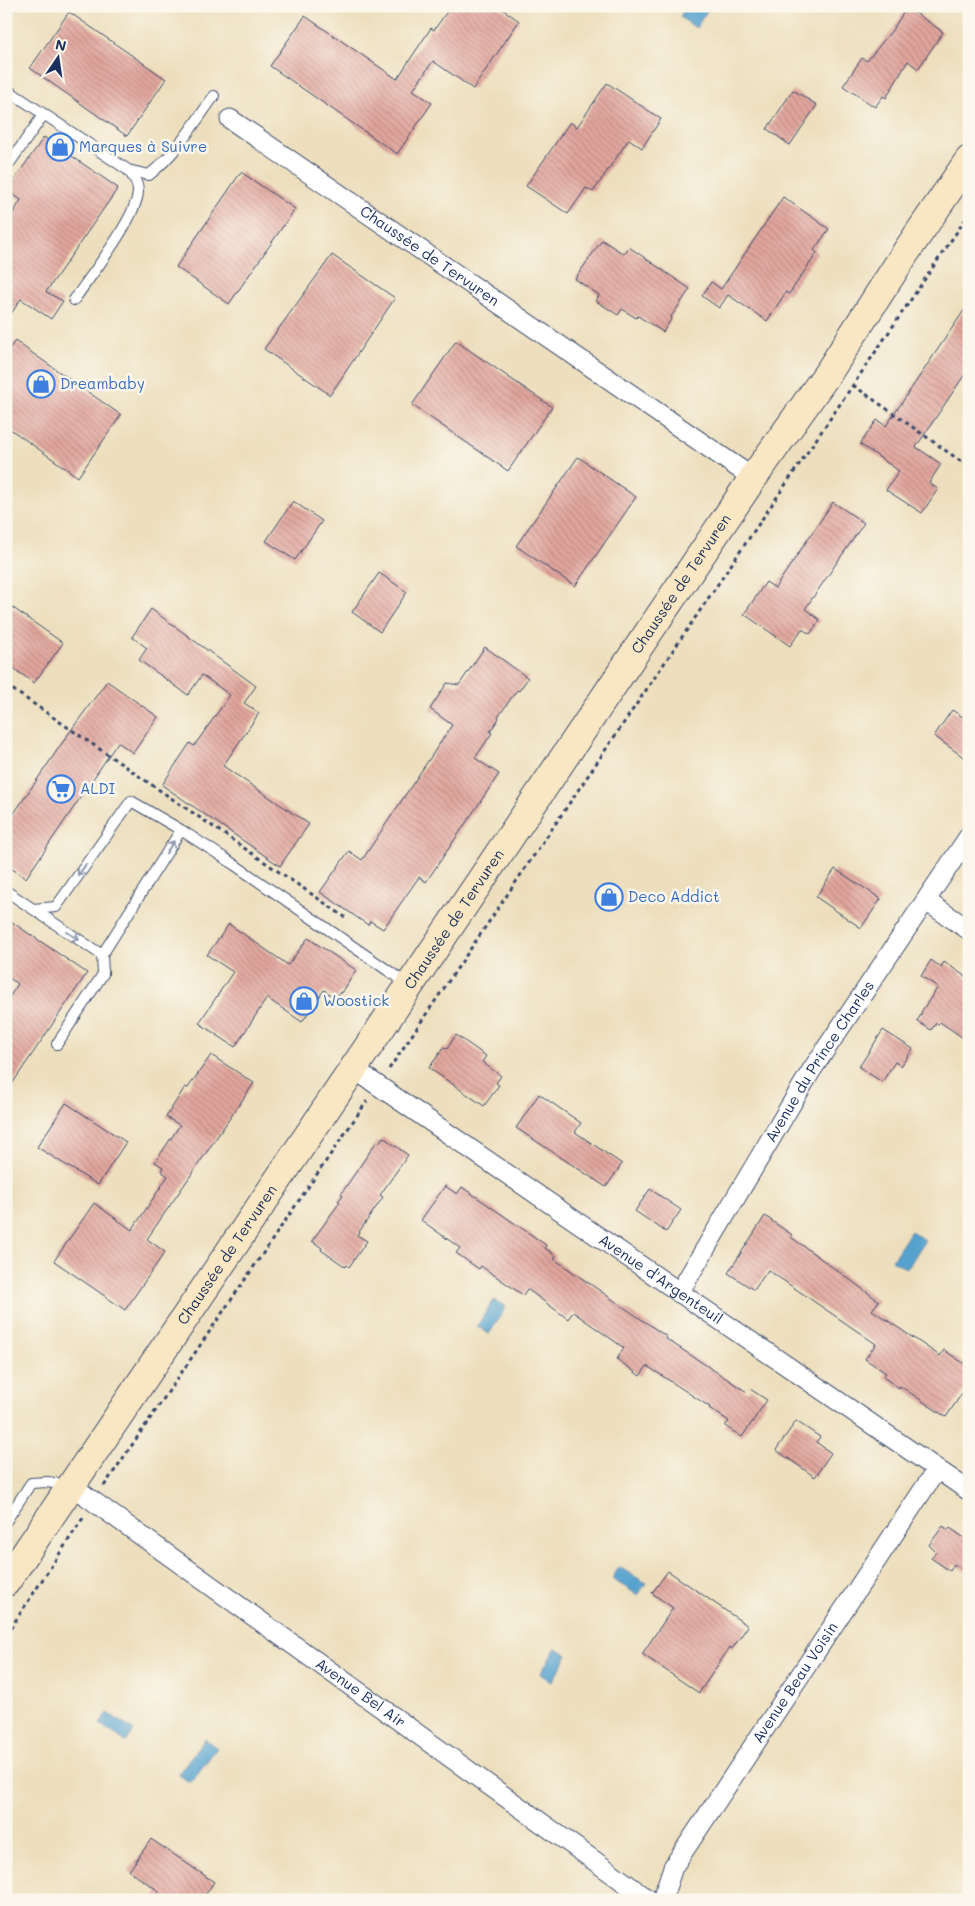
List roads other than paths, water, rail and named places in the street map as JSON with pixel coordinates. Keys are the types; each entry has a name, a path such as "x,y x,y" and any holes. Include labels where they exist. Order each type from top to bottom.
{"main road":[{"name":"Chaussée de Tervuren","path":"6,1582 753,478 830,370 906,252 969,160"}],"street":[{"name":"Chaussée de Tervuren","path":"230,119 753,478"},
{"name":"Avenue du Prince Charles","path":"679,1293 811,1071 969,836"},
{"path":"926,901 969,930"},
{"name":"Avenue d'Argenteuil","path":"354,1070 969,1491"},
{"name":"Avenue Beau Voisin","path":"662,1900 674,1867 937,1469"},
{"name":"Avenue Bel Air","path":"72,1486 649,1900"}],"lane":[{"path":"6,89 128,170 148,176 164,164 179,146 214,96"},
{"path":"6,168 44,114"},
{"path":"74,300 131,213 138,193 137,182 128,170"},
{"path":"33,909 56,907 131,800 226,859 410,986"},
{"path":"57,1044 103,974 102,955 181,830"},
{"path":"6,891 102,955"},
{"path":"6,1521 31,1483 47,1482 72,1486"}],"water":[{"path":"686,6 710,6 696,28 680,17"},
{"path":"911,1231 925,1240 907,1269 892,1260"},
{"path":"494,1300 506,1307 489,1334 477,1326"},
{"path":"619,1567 646,1583 638,1595 612,1579"},
{"path":"556,1648 568,1655 552,1682 540,1674"},
{"path":"108,1713 134,1731 126,1742 100,1724"},
{"path":"205,1739 217,1748 190,1783 178,1774"}],"place":[{"name":"Marques à Suivre","path":"60,147"},
{"name":"Dreambaby","path":"41,384"},
{"name":"ALDI","path":"61,789"},
{"name":"Deco Addict","path":"609,897"},
{"name":"Woostick","path":"304,1001"}]}
